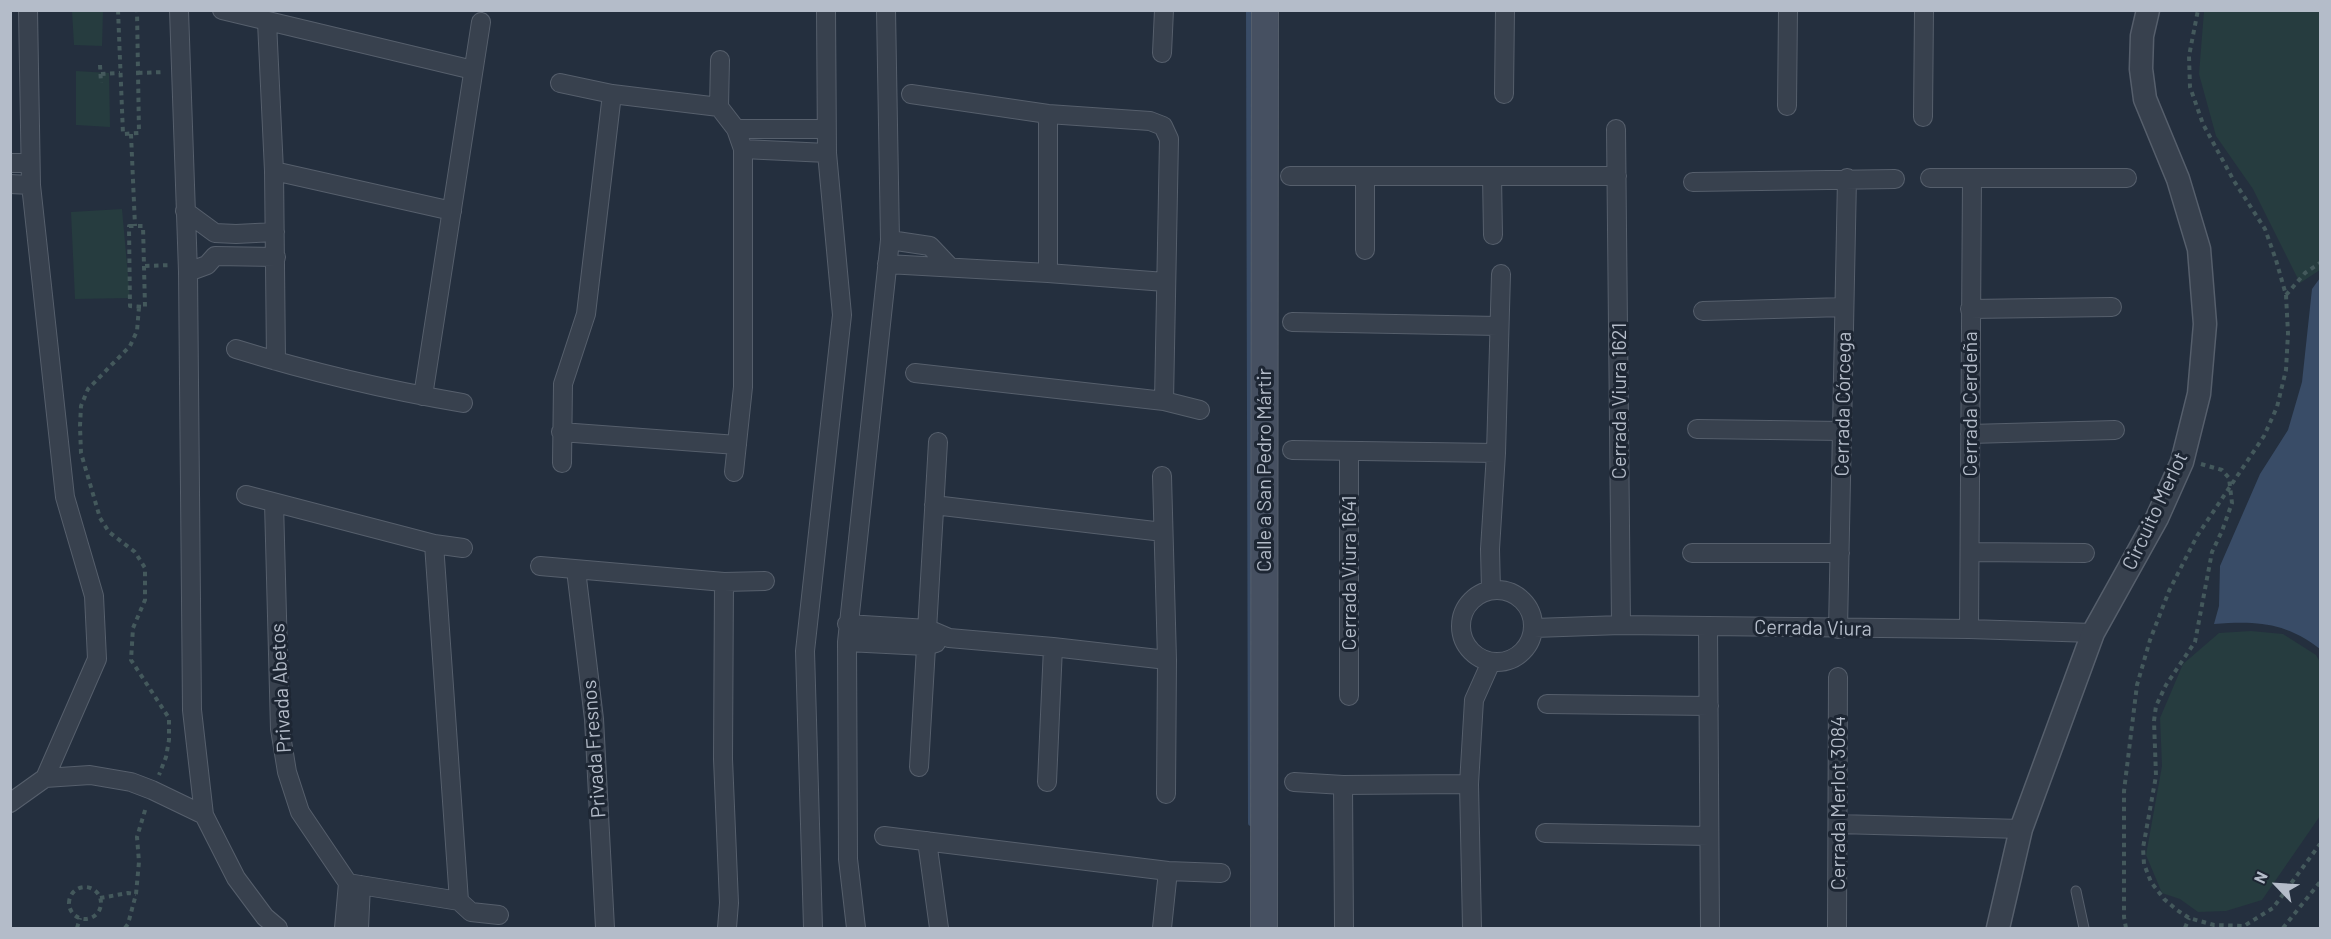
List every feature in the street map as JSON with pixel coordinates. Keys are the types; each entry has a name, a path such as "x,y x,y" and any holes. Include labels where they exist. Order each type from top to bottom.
{"main road":[{"name":"Calle a San Pedro Mártir","path":"1264,10 1264,928"}],"street":[{"path":"10,803 45,778 97,659 94,596 65,497 31,185 28,10"},
{"path":"179,10 188,268 192,710 204,815 236,878 260,911 278,928"},
{"path":"222,10 473,70"},
{"path":"813,928 805,651 842,315 827,153 826,10"},
{"path":"856,928 848,859 847,633 890,240 886,10"},
{"path":"1162,53 1164,10"},
{"path":"1504,94 1505,10"},
{"path":"1787,106 1788,10"},
{"path":"1923,117 1924,10"},
{"name":"Circuito Merlot","path":"1998,928 2021,829 2093,633 2157,518 2182,462 2199,394 2205,324 2199,249 2178,179 2145,99 2140,69 2142,36 2148,10"},
{"path":"267,22 274,171 276,362"},
{"path":"423,396 481,22"},
{"path":"720,60 719,107 736,129 743,149 743,387 734,472"},
{"path":"560,83 612,94 719,107"},
{"path":"562,464 563,384 586,314 590,291 612,94"},
{"path":"911,94 1048,114 1150,121 1163,126 1169,139 1164,401"},
{"path":"1048,114 1048,273"},
{"path":"736,129 826,129"},
{"name":"Cerrada Viura 1621","path":"1616,129 1621,625"},
{"path":"743,149 827,153"},
{"path":"10,164 30,163"},
{"path":"274,171 452,211"},
{"path":"1290,176 1617,177"},
{"path":"1492,176 1493,235"},
{"path":"1365,177 1365,250"},
{"name":"Cerrada Córcega","path":"1838,629 1846,178"},
{"path":"1930,178 2127,178"},
{"name":"Cerrada Cerdeña","path":"1969,629 1972,178"},
{"path":"1693,182 1895,179"},
{"path":"10,184 31,185"},
{"path":"185,212 215,233 275,232"},
{"path":"188,268 207,265 215,256 217,244 215,233"},
{"path":"890,240 930,246 949,266"},
{"path":"215,256 276,257"},
{"path":"887,264 949,266 1165,282"},
{"path":"1491,590 1490,549 1496,453 1501,274"},
{"path":"1703,311 1844,307"},
{"path":"1970,309 2112,307"},
{"path":"1292,322 1498,326"},
{"path":"236,349 276,362 463,403"},
{"path":"915,373 1164,401 1200,410"},
{"path":"1697,429 1842,431"},
{"path":"1970,434 2115,430"},
{"path":"561,432 737,445"},
{"path":"919,767 938,442"},
{"path":"1292,450 1496,453"},
{"name":"Cerrada Viura 1641","path":"1349,451 1349,696"},
{"path":"1162,476 1167,660 1166,794"},
{"path":"246,495 434,544 463,548"},
{"name":"Privada Abetos","path":"274,503 282,750 300,812 355,884"},
{"path":"934,505 1163,532"},
{"path":"434,544 459,901"},
{"path":"1970,552 2085,553"},
{"path":"1692,553 1840,553"},
{"path":"540,566 724,582 765,581"},
{"name":"Privada Fresnos","path":"576,570 594,719 605,928"},
{"path":"724,582 723,759 729,903 727,928"},
{"path":"1491,590 1504,590 1516,595 1526,603 1532,615 1534,628 1530,641 1522,653 1510,660 1491,662 1482,660 1470,650 1462,637 1461,621 1466,607 1477,596 1491,590"},
{"name":"Cerrada Viura","path":"1534,628 1621,625 1969,629 2093,633"},
{"path":"1708,627 1710,928"},
{"path":"847,633 949,638 1167,660"},
{"path":"1047,782 1053,647"},
{"path":"1472,928 1469,784 1474,699 1491,662"},
{"name":"Cerrada Merlot 3084","path":"1837,928 1838,677"},
{"path":"1547,704 1709,706"},
{"path":"45,778 90,775 131,782 204,815"},
{"path":"1294,782 1343,785 1469,784"},
{"path":"1343,785 1344,928"},
{"path":"1838,824 2021,829"},
{"path":"1545,833 1709,836"},
{"path":"884,836 1168,871 1221,873"},
{"path":"927,841 939,928"},
{"path":"1161,928 1168,871"},
{"path":"355,884 459,901 471,912 499,915"},
{"path":"344,928 355,884"},
{"path":"355,884 359,928"}],"lane":[{"path":"2076,891 2084,928"}],"path":[{"path":"118,10 123,134 139,134 137,10"},
{"path":"100,65 101,83"},
{"path":"138,73 181,71"},
{"path":"101,74 120,73"},
{"path":"131,134 135,226"},
{"path":"129,226 143,226 145,266 145,307 130,306 129,226"},
{"path":"2286,295 2304,273 2320,263"},
{"path":"145,266 188,268"},
{"path":"128,927 136,894 139,862 137,837 152,790 166,757 169,718 131,660 133,628 145,600 145,568 135,552 109,532 100,518 81,453 80,426 81,406 88,389 130,346 137,331 139,307"},
{"path":"2182,462 2203,464 2222,470 2229,478 2232,502 2212,552 2195,642 2166,685 2156,706 2154,721 2156,776 2144,848 2144,864 2151,882 2164,899 2189,918 2214,925 2244,926 2273,908 2320,844"},
{"path":"2283,928 2320,882"},
{"path":"85,887 97,893 100,898 100,907 96,914 89,918 81,918 70,910 70,897 74,892 85,887"},
{"path":"100,898 116,894 136,894"},
{"path":"2124,916 2126,928"},
{"path":"77,928 81,918"},
{"path":"2185,928 2189,918"}],"green space":[{"path":"72,11 103,11 102,46 74,45"},
{"path":"2204,11 2320,11 2320,270 2300,283 2253,189 2216,136 2199,74"},
{"path":"76,71 109,73 110,127 76,125"},
{"path":"122,209 130,298 75,299 71,212"},
{"path":"2251,631 2283,634 2316,655 2320,662 2320,816 2262,900 2226,911 2198,912 2180,899 2162,893 2146,855 2162,766 2160,718 2183,664 2219,633"}],"water":[{"path":"2320,278 2320,649 2295,633 2270,625 2214,624 2219,606 2220,566 2260,474 2288,430 2302,382 2312,289"}],"waterway":[{"path":"1249,10 1251,823"}]}
